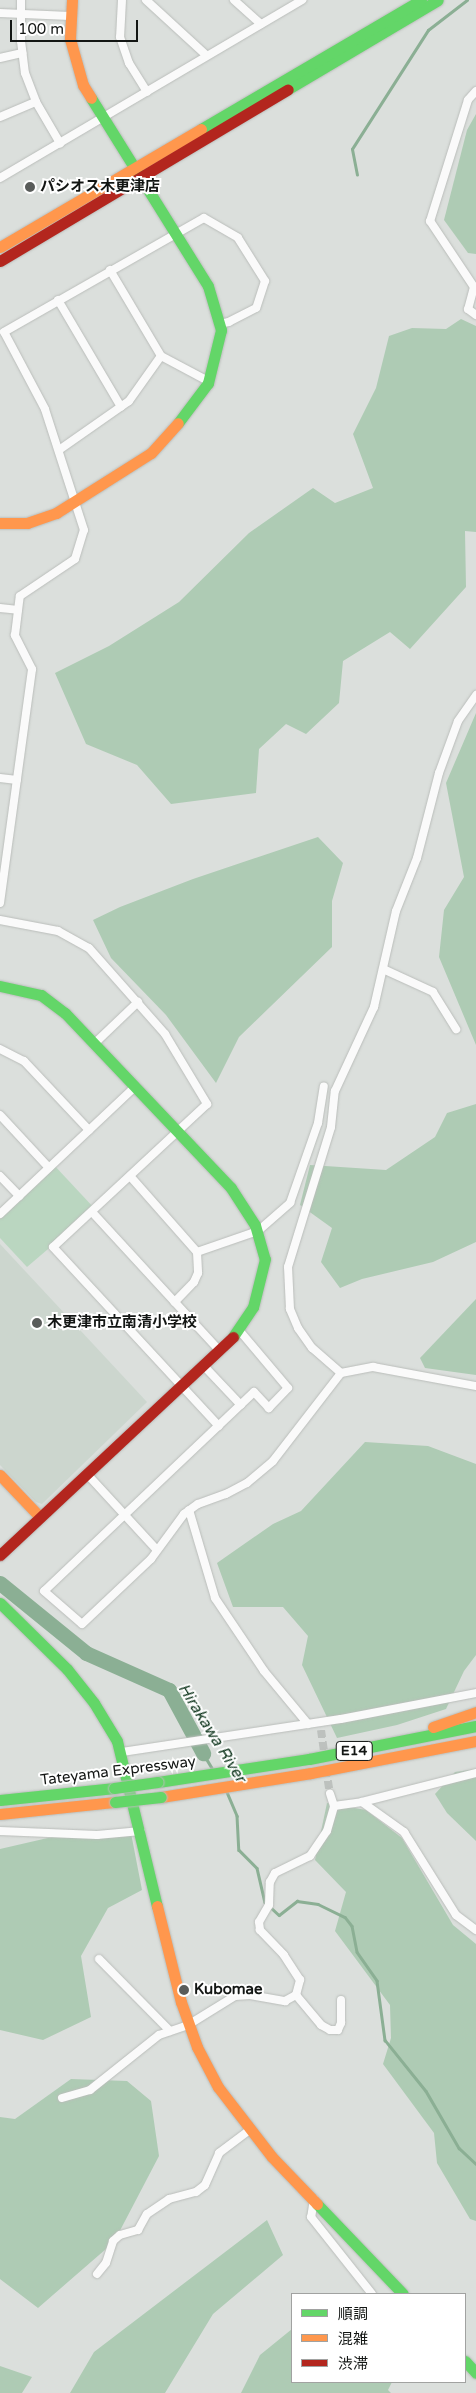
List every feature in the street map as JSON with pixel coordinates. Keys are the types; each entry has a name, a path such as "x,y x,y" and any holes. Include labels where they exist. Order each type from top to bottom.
{"main road":[{"path":"0,524 27,523 76,503 151,453 168,436 208,382 218,358 219,324 208,286 177,232 78,72 70,39 72,0"},
{"path":"0,246 421,0"},
{"path":"0,261 438,0"},
{"path":"0,986 28,990 56,1003 231,1188 245,1206 258,1231 265,1259 260,1289 238,1330 0,1555"},
{"path":"0,1475 40,1517"},
{"path":"0,1603 67,1669 104,1717 122,1752 188,2025 218,2087 249,2130 402,2293"},
{"path":"374,1747 476,1712"},
{"name":"Tateyama Expressway","path":"0,1800 114,1788 231,1772 374,1747 476,1726"},
{"name":"Tateyama Expressway","path":"0,1814 203,1791 378,1761 476,1741"},
{"path":"378,1761 476,1750"},
{"path":"466,2362 476,2373"}],"street":[{"path":"21,0 22,53 36,102 60,143"},
{"path":"122,0 120,38 129,63 147,92"},
{"path":"146,0 206,56"},
{"path":"234,0 261,24"},
{"path":"0,178 302,0"},
{"path":"0,13 70,16"},
{"path":"0,58 22,53"},
{"path":"476,90 468,100 430,221 474,286 468,309 476,315"},
{"path":"0,117 36,102"},
{"path":"0,903 32,669 15,635 20,596 75,559 84,530 59,450 36,388 4,332 204,218 238,238 265,282 256,308 230,322 219,324"},
{"path":"110,270 161,356 208,382"},
{"path":"58,300 121,407"},
{"path":"59,450 121,407 161,356"},
{"path":"0,608 18,610"},
{"path":"341,1373 312,1348 298,1328 290,1309 288,1267 331,1127 335,1091 341,1074 366,1029 383,969 396,911 417,858 439,773 458,721 476,695"},
{"path":"0,778 17,780"},
{"path":"0,920 44,926 74,938 104,963 165,1034 207,1104 54,1248 219,1426"},
{"path":"383,969 433,992 456,1028"},
{"path":"94,1044 138,1002"},
{"path":"0,1049 24,1061 89,1130"},
{"path":"197,1252 258,1231 290,1204 318,1123 324,1086"},
{"path":"0,1214 135,1087"},
{"path":"0,1115 49,1168"},
{"path":"0,1176 19,1196"},
{"path":"130,1176 197,1252 198,1272 194,1282 175,1302"},
{"path":"92,1212 219,1350"},
{"path":"238,1330 288,1388 269,1408 254,1392 44,1591 82,1624 157,1550 189,1510 237,1488 267,1466 341,1373 373,1367 476,1386"},
{"path":"203,1365 241,1405"},
{"path":"87,1474 157,1550"},
{"path":"189,1510 215,1598 264,1671 308,1724"},
{"path":"122,1752 308,1724 320,1726 476,1692"},
{"path":"334,1806 362,1802 476,1773"},
{"path":"296,1995 300,1980 284,1955 260,1930 259,1922 268,1907 270,1882 275,1873 310,1856 327,1831 334,1806 330,1794"},
{"path":"362,1802 404,1832 456,1915 476,1930"},
{"path":"0,1831 97,1835 141,1831"},
{"path":"99,1960 170,2031"},
{"path":"62,2098 90,2090 159,2035 188,2025 234,1996 250,1995 279,2001 296,1995"},
{"path":"296,1995 321,2025 330,2030 338,2030 341,2023 341,2000"},
{"path":"97,2274 106,2263 113,2241 120,2234 138,2230 147,2214 169,2199 196,2192 205,2185 219,2153 249,2130"},
{"path":"314,2199 311,2217 371,2293"}],"shaded area":[{"name":"木更津市立南清小学校","path":"0,1244 147,1402 42,1504 36,1502 0,1465"}],"green space":[{"path":"476,114 476,254 468,253 444,220 467,130"},
{"path":"461,319 476,326 476,532 465,531 466,587 410,649 390,632 343,661 339,703 306,734 286,724 259,749 256,793 171,804 137,765 86,744 55,673 109,646 179,602 249,533 313,488 335,503 373,488 353,434 376,388 389,336 412,328 446,329"},
{"path":"476,713 476,1045 439,957 444,910 464,877 446,783"},
{"path":"318,837 343,863 332,901 332,947 239,1037 216,1083 166,1015 111,958 93,920 120,907 193,879"},
{"path":"476,1104 476,1242 433,1262 362,1279 340,1288 321,1262 332,1228 300,1205 310,1165 386,1170 435,1137 447,1113"},
{"path":"53,1164 95,1209 27,1267 0,1238 0,1214"},
{"path":"476,1299 476,1375 425,1368 420,1358"},
{"path":"365,1442 428,1446 476,1464 476,1655 464,1671 446,1709 397,1725 337,1738 302,1665 308,1636 283,1607 233,1607 217,1563 273,1524 301,1511"},
{"path":"476,1769 476,1841 447,1813 435,1794 455,1772"},
{"path":"327,1803 366,1810 402,1838 453,1925 476,1944 476,2221 470,2219 437,2163 434,2133 383,2064 391,2038 390,2005 335,1931 346,1892 315,1860"},
{"path":"131,1833 142,1890 108,1908 81,1956 91,2017 43,2040 0,2030 0,1849 65,1834"},
{"path":"71,2079 127,2081 151,2101 159,2156 114,2242 38,2308 0,2279 0,2117 15,2119"},
{"path":"267,2220 283,2255 213,2314 165,2393 70,2393 94,2352"},
{"path":"291,2330 291,2383 392,2383 388,2390 391,2393 241,2393 260,2355"},
{"path":"0,2366 32,2377 22,2393 0,2393"}],"waterway":[{"path":"357,175 352,149 428,30 467,0"},
{"name":"Hirakawa River","path":"0,1583 86,1653 169,1690 203,1753"},
{"name":"Hirakawa River","path":"203,1753 212,1768"},
{"name":"Hirakawa River","path":"227,1792 237,1816 239,1850 257,1868 265,1902 279,1915 297,1901 318,1904 345,1917 352,1926 357,1952 377,1981 385,2040 426,2091 459,2148 476,2164"}],"tunnel":[{"path":"321,1730 325,1758"},
{"path":"326,1769 330,1794"}],"traffic: fast":[{"path":"201,129 421,0"},
{"path":"288,89 438,0"},
{"path":"91,98 208,286 221,330 208,383 178,423"},
{"path":"0,986 41,995 65,1013 231,1188 255,1225 265,1259 253,1307 233,1337"},
{"path":"0,1603 67,1669 94,1703 117,1741 157,1906"},
{"path":"158,1782 309,1759 476,1726"},
{"path":"114,1788 158,1782"},
{"path":"0,1800 114,1788"},
{"path":"115,1802 161,1797"},
{"path":"317,2204 402,2293"},
{"path":"466,2362 476,2373"}],"traffic: slow":[{"path":"72,0 70,39 83,85 91,98"},
{"path":"0,247 201,129"},
{"path":"0,523 27,523 56,513 151,453 178,423"},
{"path":"0,1475 40,1517"},
{"path":"433,1727 476,1712"},
{"path":"161,1797 311,1773 476,1741"},
{"path":"0,1814 115,1802"},
{"path":"157,1906 181,2002 197,2047 218,2087 272,2157 317,2204"}],"traffic: jam":[{"path":"0,261 288,89"},
{"path":"0,1555 233,1337"}],"place":[{"name":"パシオス木更津店","path":"30,187"},
{"name":"木更津市立南清小学校","path":"37,1323"},
{"name":"Kubomae","path":"184,1990"}]}
